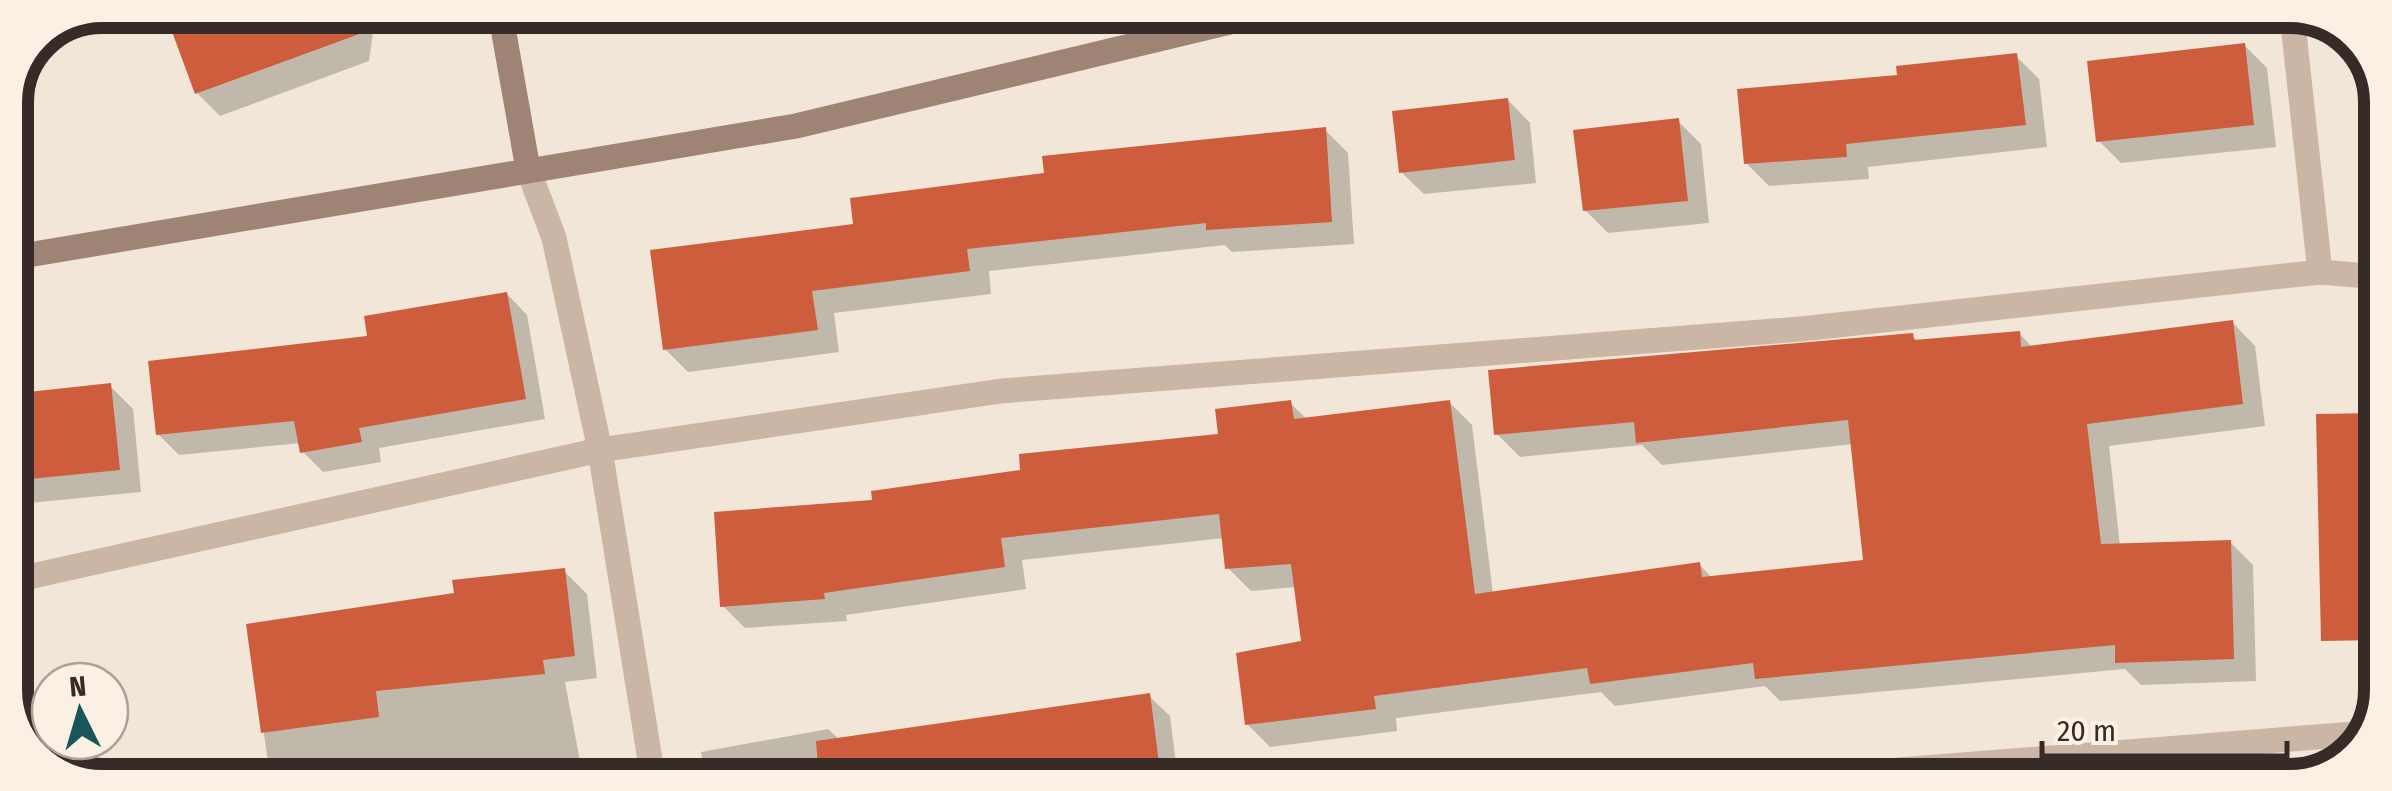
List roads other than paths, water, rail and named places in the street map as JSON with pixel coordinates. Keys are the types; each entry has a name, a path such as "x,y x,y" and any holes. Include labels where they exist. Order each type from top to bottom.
{"street":[{"path":"503,28 528,168 554,238 600,450 651,764"},
{"path":"28,255 796,126 1205,28"},
{"path":"2294,28 2320,272"},
{"path":"28,577 600,450 1001,391 1801,330 2320,272 2364,276"},
{"path":"1975,764 2349,734"}]}
